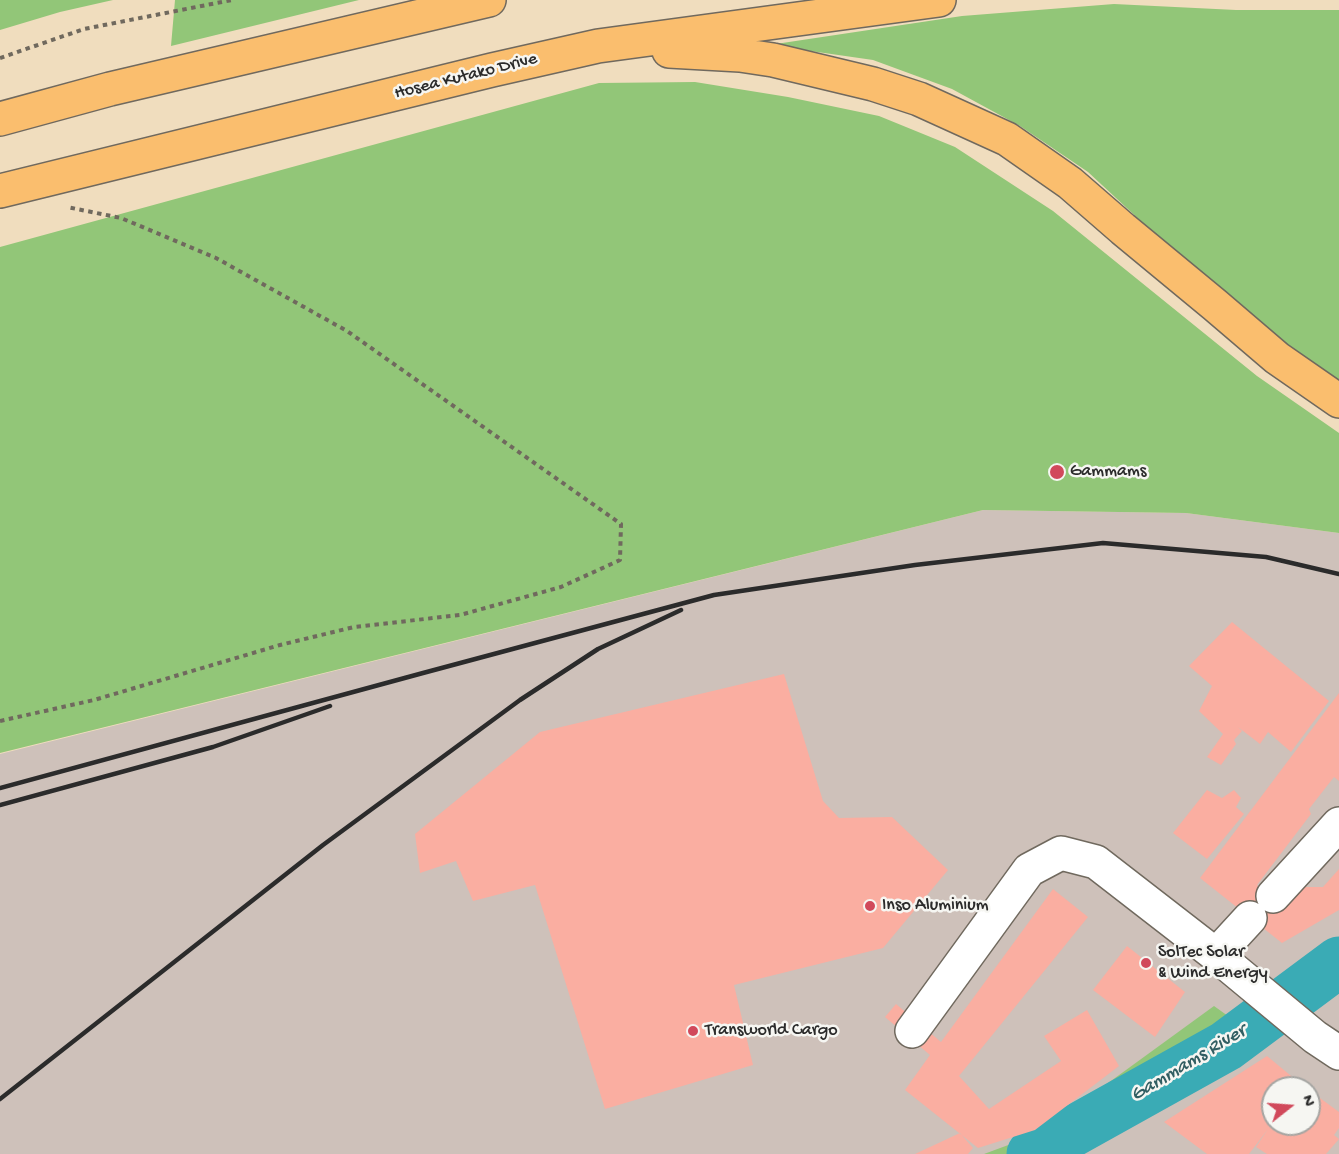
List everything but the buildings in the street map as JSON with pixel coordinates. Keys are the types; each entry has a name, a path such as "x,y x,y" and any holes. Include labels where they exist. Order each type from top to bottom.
{"main road":[{"path":"0,119 122,86 489,0"},
{"name":"Hosea Kutako Drive","path":"0,191 598,46 939,0"},
{"path":"598,46 740,55 772,60 873,84 910,96 1006,139 1070,183 1277,358 1339,401"}],"lane":[{"path":"1273,896 1339,824"},
{"path":"912,1031 1029,870 1061,853 1096,862 1327,1045"},
{"path":"1216,955 1250,918"}],"path":[{"path":"0,58 84,28 232,0"},
{"path":"0,721 94,700 280,645 354,627 460,615 561,588 620,560 621,524 347,331 216,258 120,218 59,205"}],"shaded area":[{"path":"983,510 1186,513 1339,533 1339,1154 0,1154 0,754"}],"green space":[{"path":"0,0 113,0 60,12 0,30"},
{"path":"175,0 359,0 171,46"},
{"path":"1114,4 1236,10 1339,10 1339,383 1250,318 1088,172 1020,126 952,89 873,60 769,45 962,16"},
{"path":"695,82 788,97 879,116 955,147 1053,211 1257,376 1339,433 1339,533 1186,513 983,510 0,753 0,247 599,83"},
{"path":"1214,1006 1263,1041 1082,1154 984,1154 1038,1134"}],"waterway":[{"name":"Gammams River","path":"1032,1154 1226,1046 1339,962"}],"railway":[{"path":"0,788 714,595 915,565 1103,543 1266,557 1339,574"},
{"path":"0,1099 323,845 520,700 598,649 681,610"},
{"path":"0,805 213,747 330,706"}],"place":[{"name":"Gammams","path":"1057,472"},
{"name":"Inso Aluminium","path":"870,906"},
{"name":"SolTec Solar & Wind Energy","path":"1146,963"},
{"name":"Transworld Cargo","path":"693,1031"}]}
